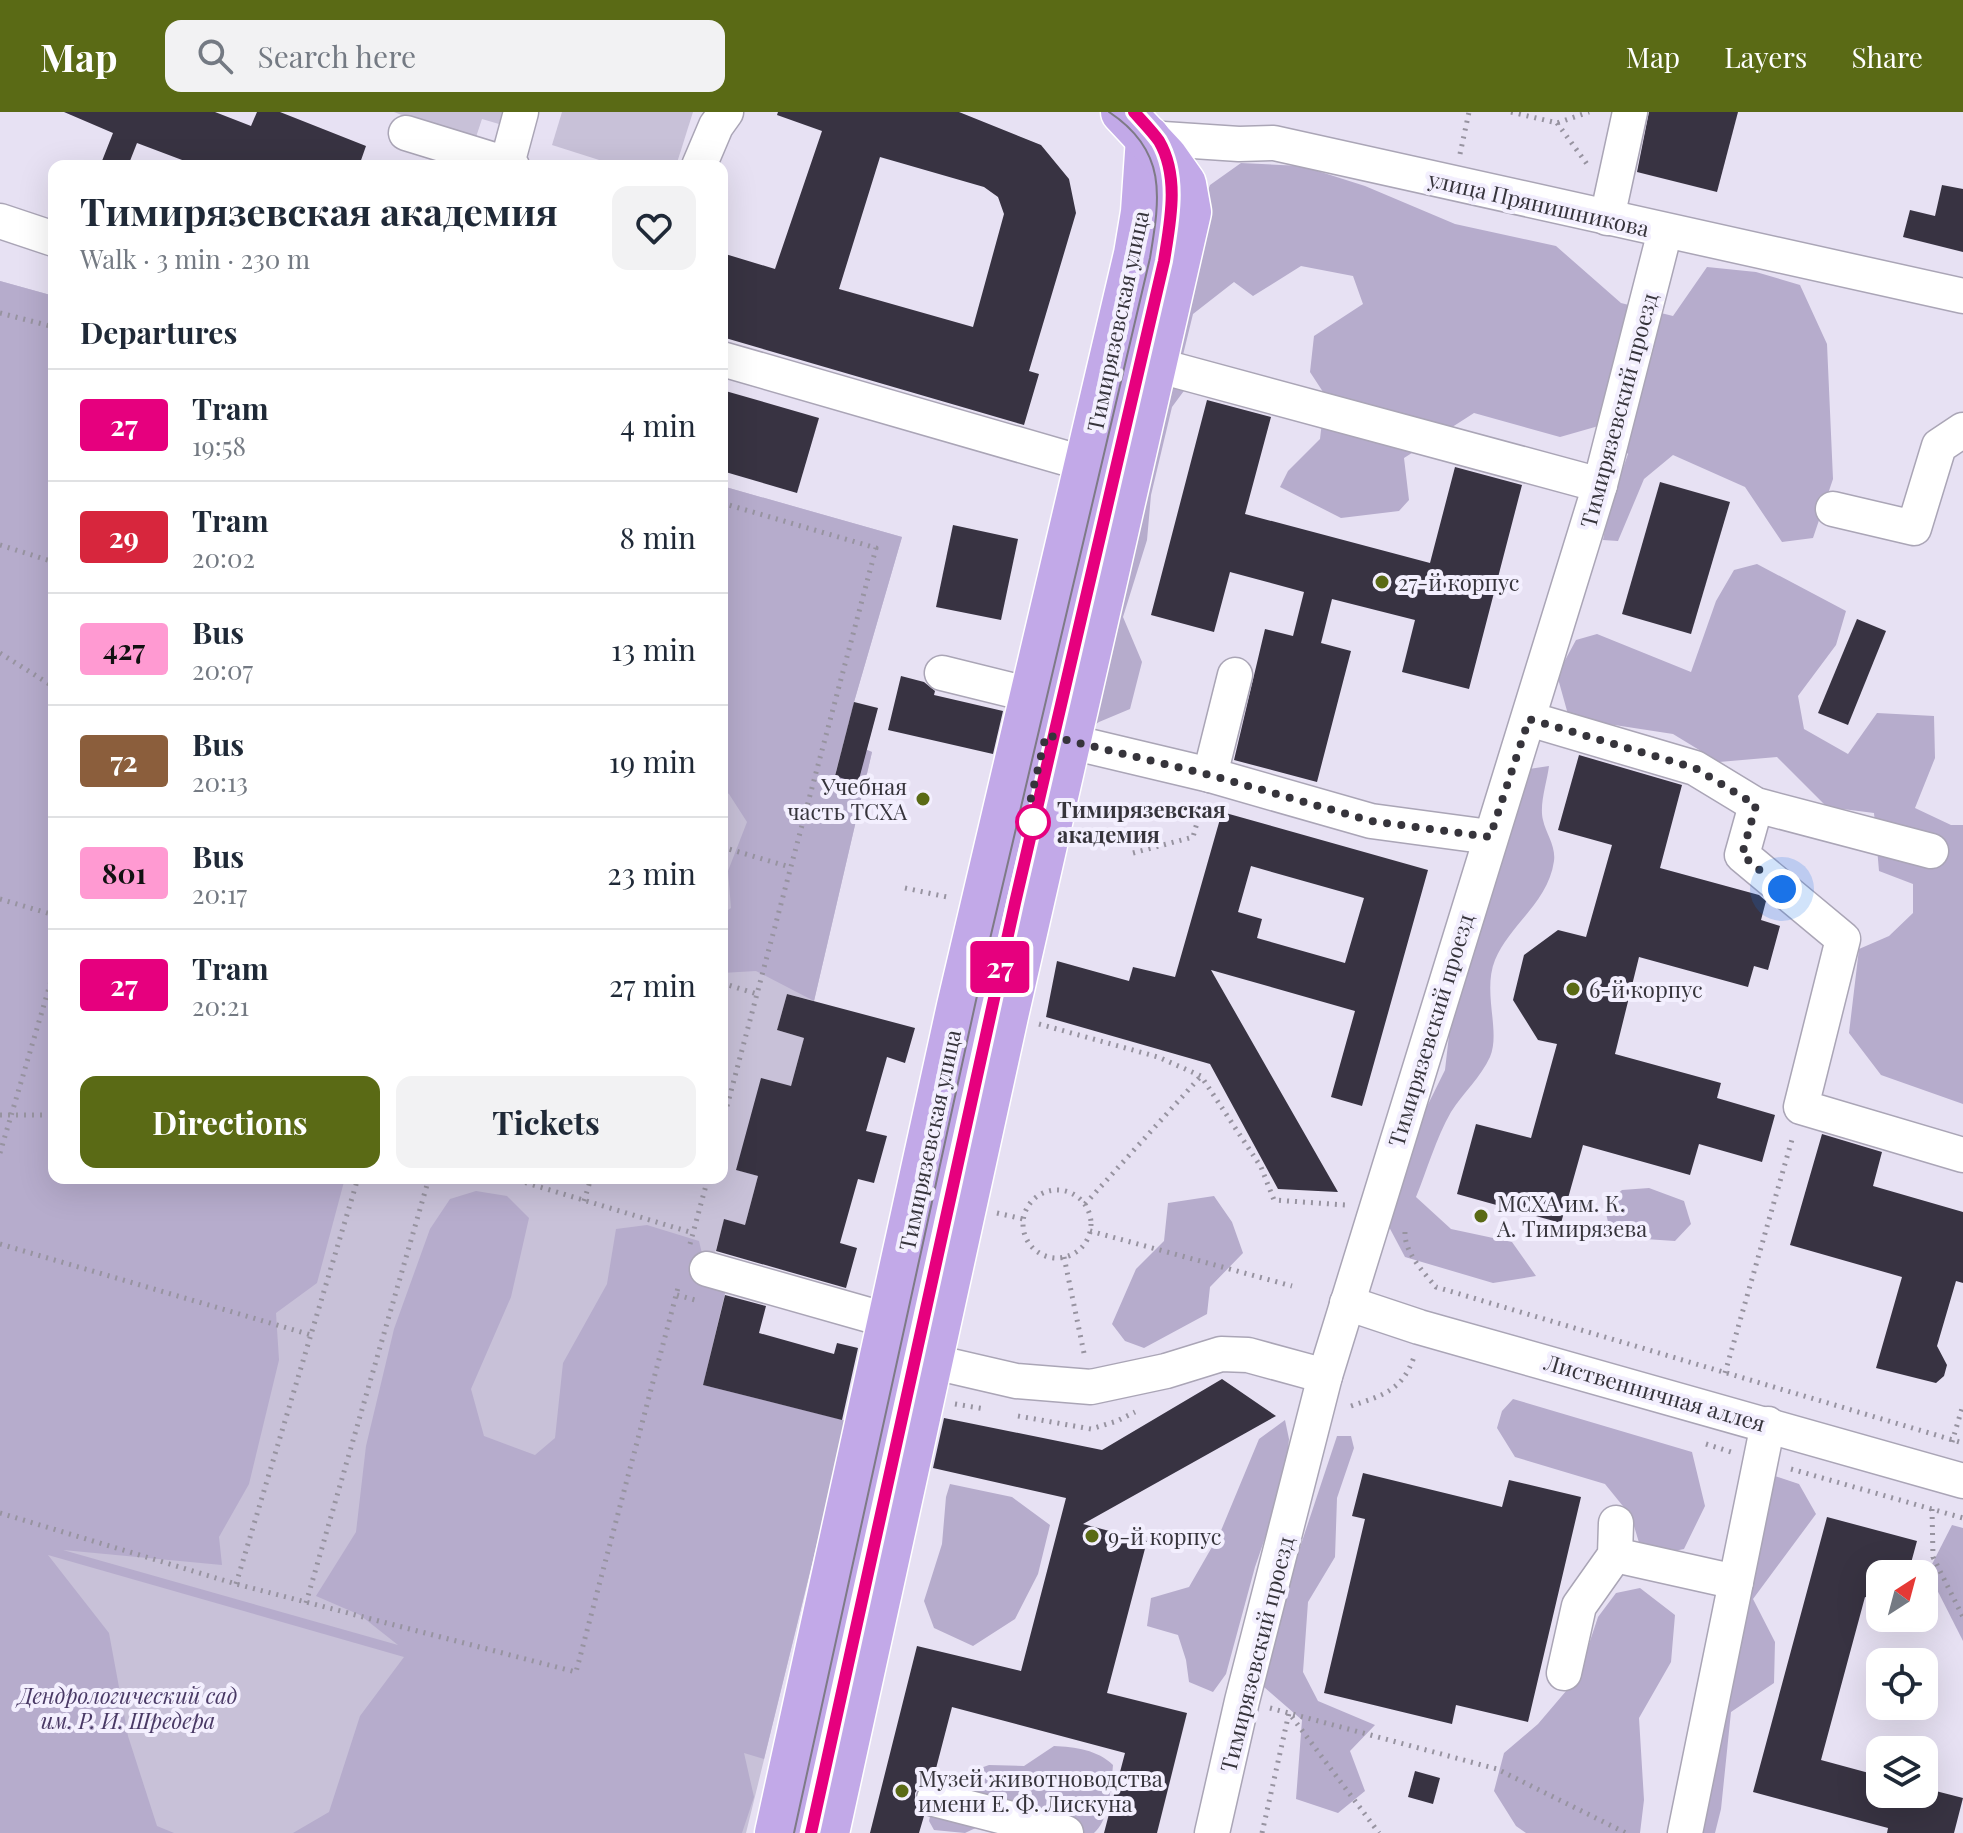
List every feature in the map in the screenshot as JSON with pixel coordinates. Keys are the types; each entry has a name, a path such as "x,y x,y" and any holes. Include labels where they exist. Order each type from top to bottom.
{"main road":[{"name":"Тимирязевская улица","path":"777,1833 903,1347 1042,725 1156,365 1189,212 1184,184 1135,125"},
{"name":"Тимирязевская улица","path":"827,1833 903,1347 1042,725 1086,464 1136,254 1143,212 1135,125"}],"street":[{"path":"497,160 521,112"},
{"path":"702,160 716,126 726,112"},
{"path":"1607,218 1630,112"},
{"path":"1042,725 1150,289 1166,206 1161,166 1135,125"},
{"name":"улица Прянишникова","path":"1135,125 1239,144 1278,127 1607,218 1963,296"},
{"path":"406,133 486,160"},
{"path":"0,221 48,237"},
{"name":"Тимирязевский проезд","path":"1212,1833 1242,1701 1325,1376 1600,485 1665,231"},
{"path":"728,361 1086,464"},
{"path":"1156,365 1600,485"},
{"path":"1833,509 1914,528 1939,446 1963,430"},
{"path":"942,673 1042,725 1371,821 1490,837"},
{"path":"1210,775 1235,675"},
{"path":"1529,719 1695,768 1756,805 1931,851"},
{"path":"1756,805 1742,855 1843,939 1801,1107 1963,1155"},
{"path":"692,1266 903,1347 1016,1381 1091,1387 1166,1371 1221,1354 1248,1355 1325,1376"},
{"name":"Лиственничная аллея","path":"1347,1303 1419,1327 1963,1481"},
{"path":"802,1833 903,1347"},
{"path":"1685,1833 1768,1424"},
{"path":"1564,1673 1579,1606 1616,1539 1736,1582"},
{"path":"934,1799 1066,1833"}],"path":[{"path":"1459,162 1469,112"},
{"path":"1511,112 1557,123 1589,112"},
{"path":"0,313 48,325"},
{"path":"728,505 876,548 728,1097"},
{"path":"0,545 48,560"},
{"path":"0,653 48,683"},
{"path":"1133,853 1193,837 1210,775"},
{"path":"728,849 790,867"},
{"path":"905,888 955,899"},
{"path":"0,899 48,913"},
{"path":"728,985 757,994"},
{"path":"0,1153 48,991"},
{"path":"1029,1022 1158,1057 1201,1076 1261,1167 1274,1200 1345,1205 1356,1178 1382,1187"},
{"path":"1085,1204 1201,1076"},
{"path":"1725,1373 1801,1107"},
{"path":"0,1115 48,1115"},
{"path":"236,1584 356,1184"},
{"path":"306,1603 427,1184"},
{"path":"529,1184 693,1233"},
{"path":"584,1201 589,1184"},
{"path":"0,1513 236,1584 576,1672 692,1266 693,1233 706,1184"},
{"path":"1050,1190 1061,1190 1076,1195 1085,1204 1090,1217 1090,1231 1086,1242 1077,1251 1054,1258 1030,1244 1023,1219 1028,1205 1036,1197 1050,1190"},
{"path":"988,1212 1023,1219"},
{"path":"1406,1225 1404,1237 1418,1267 1436,1287 1963,1443"},
{"path":"1090,1231 1292,1286"},
{"path":"0,1244 311,1335"},
{"path":"1064,1257 1101,1428"},
{"path":"1931,1509 1933,1557 1963,1617"},
{"path":"1242,1701 1497,1769 1626,1833"},
{"path":"1262,1833 1289,1713"},
{"path":"1289,1713 1379,1833"}],"green space":[{"path":"394,112 502,112 499,124 482,119 474,143"},
{"path":"562,112 693,112 678,160 599,160 552,145"},
{"name":"Дендрологический сад им. Р. И. Шредера","path":"0,281 48,294 48,1184 728,1184 728,488 902,537 835,775 867,750 872,752 814,1001 787,994 777,1030 804,1038 791,1086 737,1170 758,1176 745,1225 724,1220 714,1257 726,1289 703,1385 847,1421 746,1833 0,1833"}],"shaded area":[{"path":"1241,163 1302,166 1365,186 1455,224 1556,246 1621,303 1673,316 1707,267 1756,272 1800,285 1827,344 1833,479 1813,538 1782,542 1745,487 1673,455 1644,479 1618,541 1603,540 1609,507 1628,454 1602,425 1560,437 1474,413 1404,458 1409,500 1399,511 1341,518 1280,487 1288,471 1320,439 1325,395 1310,372 1314,336 1363,304 1353,276 1301,266 1253,296 1234,282 1193,314 1183,355 1189,384 1172,407 1151,495 1147,540 1123,617 1142,662 1130,709 1084,732 1194,224 1210,185"},
{"path":"0,281 48,294 48,1184 343,1184 317,1283 276,1313 279,1360 249,1484 219,1537 222,1565 63,1550 398,1645 360,1615 316,1596 356,1532 366,1446 394,1329 430,1229 450,1199 476,1191 507,1196 529,1218 511,1297 471,1389 484,1436 535,1455 555,1438 563,1363 607,1284 616,1229 647,1225 699,1241 705,1266 726,1289 703,1385 847,1421 764,1759 744,1753 754,1797 742,1833 293,1833 329,1812 360,1716 404,1657 48,1555 109,1633 128,1736 157,1826 174,1833 0,1833"},
{"path":"728,488 902,537 835,775 867,750 872,752 814,1001 756,971 728,973 728,910 731,908 728,871 747,822 729,794"},
{"path":"1757,564 1846,611 1836,645 1798,696 1804,729 1848,754 1877,713 1934,716 1935,758 1915,808 1951,825 1963,825 1963,1104 1881,1075 1849,1033 1859,949 1889,936 1913,913 1913,884 1879,871 1874,813 1827,807 1777,757 1719,762 1673,734 1569,718 1557,675 1576,640 1597,634 1691,672 1716,601 1734,570"},
{"path":"1549,766 1542,814 1554,850 1550,876 1537,901 1495,960 1490,985 1494,1035 1490,1057 1446,1122 1416,1197 1451,1229 1512,1242 1536,1276 1493,1283 1405,1257 1388,1225 1402,1157 1445,1070 1454,992 1529,769"},
{"path":"1649,1188 1684,1201 1691,1224 1675,1241 1630,1238 1609,1226 1604,1205 1622,1190"},
{"path":"1214,1196 1232,1222 1243,1253 1210,1287 1207,1314 1144,1348 1125,1341 1112,1324 1136,1269 1164,1241 1168,1203"},
{"path":"1513,1399 1692,1452 1705,1506 1684,1549 1659,1554 1640,1546 1631,1516 1605,1484 1515,1457 1497,1428 1502,1411"},
{"path":"1285,1420 1289,1439 1285,1480 1255,1567 1226,1674 1213,1692 1189,1682 1178,1635 1147,1626 1151,1598 1189,1587 1220,1533 1259,1439"},
{"path":"1337,1436 1351,1436 1354,1448 1337,1498 1335,1557 1308,1602 1303,1672 1318,1701 1375,1725 1350,1751 1365,1791 1338,1813 1296,1799 1302,1720 1256,1680"},
{"path":"1775,1476 1799,1484 1816,1514 1753,1599 1775,1642 1774,1683 1731,1712 1721,1809 1715,1833 1702,1833 1762,1507"},
{"path":"950,1484 1012,1497 1050,1525 1038,1574 1015,1619 973,1646 934,1628 924,1601 942,1544"},
{"path":"1952,1525 1963,1528 1963,1641 1938,1592 1938,1560 1934,1560"},
{"path":"1640,1588 1675,1615 1671,1662 1639,1718 1644,1800 1640,1833 1526,1833 1516,1826 1494,1791 1504,1753 1538,1724 1578,1677 1598,1617 1616,1593"},
{"path":"1054,1746 1078,1748 1113,1765 1107,1811 1094,1833 1006,1833 982,1825 965,1833 934,1830 929,1821 934,1799 953,1778 989,1765 1024,1766"}],"building":[{"path":"64,112 215,112 251,126 257,112 280,112 366,146 361,160 182,160 137,143 130,160 102,160 113,133"},
{"path":"778,112 959,112 1041,145 1069,179 1076,213 1029,371 1039,374 1024,425 728,339 728,255 775,269 822,131 777,115","holes":["880,157 984,187 998,197 1004,214 973,327 839,289"]},
{"path":"1649,112 1738,112 1717,192 1637,172"},
{"path":"1942,185 1963,189 1963,252 1903,237 1910,210 1935,216"},
{"path":"728,392 819,418 797,493 728,473"},
{"name":"27-й корпус","path":"1207,400 1271,417 1245,514 1430,563 1455,467 1522,485 1469,689 1402,672 1415,620 1332,599 1321,643 1351,651 1317,782 1234,760 1265,629 1293,636 1304,592 1230,572 1214,632 1151,615"},
{"path":"1660,482 1730,502 1691,634 1622,614"},
{"path":"953,525 1018,539 1001,620 936,607"},
{"path":"1857,619 1886,631 1848,725 1818,713"},
{"path":"901,676 924,682 935,691 934,695 1003,711 993,754 888,730"},
{"path":"854,702 878,708 858,783 835,776"},
{"name":"6-й корпус","path":"1579,755 1682,785 1660,868 1759,895 1766,901 1761,920 1780,926 1768,970 1754,966 1748,987 1639,957 1615,1054 1721,1083 1717,1098 1775,1115 1762,1162 1699,1144 1690,1175 1583,1145 1561,1223 1457,1194 1476,1124 1531,1138 1557,1044 1538,1040 1513,1000 1524,955 1558,930 1586,937 1612,845 1558,830"},
{"path":"1222,812 1428,870 1362,1106 1331,1097 1355,1011 1211,970 1338,1192 1278,1189 1210,1064 1046,1017 1057,961 1129,981 1133,967 1175,977","holes":["1251,866 1364,898 1345,963 1257,938 1262,919 1238,912"]},
{"path":"787,994 915,1028 905,1063 887,1057 866,1131 887,1136 874,1183 858,1179 840,1243 857,1248 846,1288 716,1251 724,1219 745,1225 758,1176 736,1170 761,1078 791,1086 804,1038 777,1030"},
{"path":"1822,1134 1882,1152 1873,1186 1963,1212 1963,1283 1956,1281 1937,1346 1947,1365 1944,1376 1936,1383 1876,1368 1902,1277 1790,1245"},
{"path":"725,1295 766,1306 759,1333 834,1354 837,1343 858,1348 842,1420 703,1385"},
{"path":"1222,1379 1276,1416 1083,1524 1147,1541 1107,1693 1187,1713 1157,1833 1104,1833 1125,1753 952,1707 933,1780 920,1785 915,1793 915,1805 924,1816 919,1833 870,1833 917,1646 1021,1671 1066,1498 933,1468 944,1418 1102,1450"},
{"path":"1363,1473 1502,1507 1509,1480 1581,1497 1528,1722 1456,1705 1452,1724 1324,1693 1365,1519 1352,1516"},
{"path":"1827,1517 1917,1541 1912,1560 1866,1560 1866,1597 1821,1760 1866,1772 1866,1808 1938,1808 1938,1792 1963,1798 1954,1833 1887,1833 1888,1828 1753,1792"},
{"path":"1415,1771 1440,1778 1433,1804 1408,1797"}],"tram line":[{"path":"794,1833 982,973 1150,258 1157,195 1151,159 1128,127 1109,112"},
{"path":"811,1833 1021,876 1164,261 1172,200 1170,170 1159,141 1134,112"},
{"name":"27","path":"811,1833 1015,903 1164,261 1172,207 1171,184 1160,144 1134,112"}],"place":[{"name":"27-й корпус","path":"1382,582"},
{"name":"Учебная часть ТСХА","path":"923,799"},
{"name":"Тимирязевская академия","path":"1033,822"},
{"name":"6-й корпус","path":"1573,989"},
{"name":"МСХА им. К. А. Тимирязева","path":"1481,1216"},
{"name":"9-й корпус","path":"1092,1536"},
{"name":"Музей животноводства имени Е. Ф. Лискуна","path":"902,1791"}],"route":[{"path":"1033,822 1026,819 1046,735 1210,775 1371,821 1490,837 1529,719 1695,768 1756,805 1742,855 1782,889"}]}
